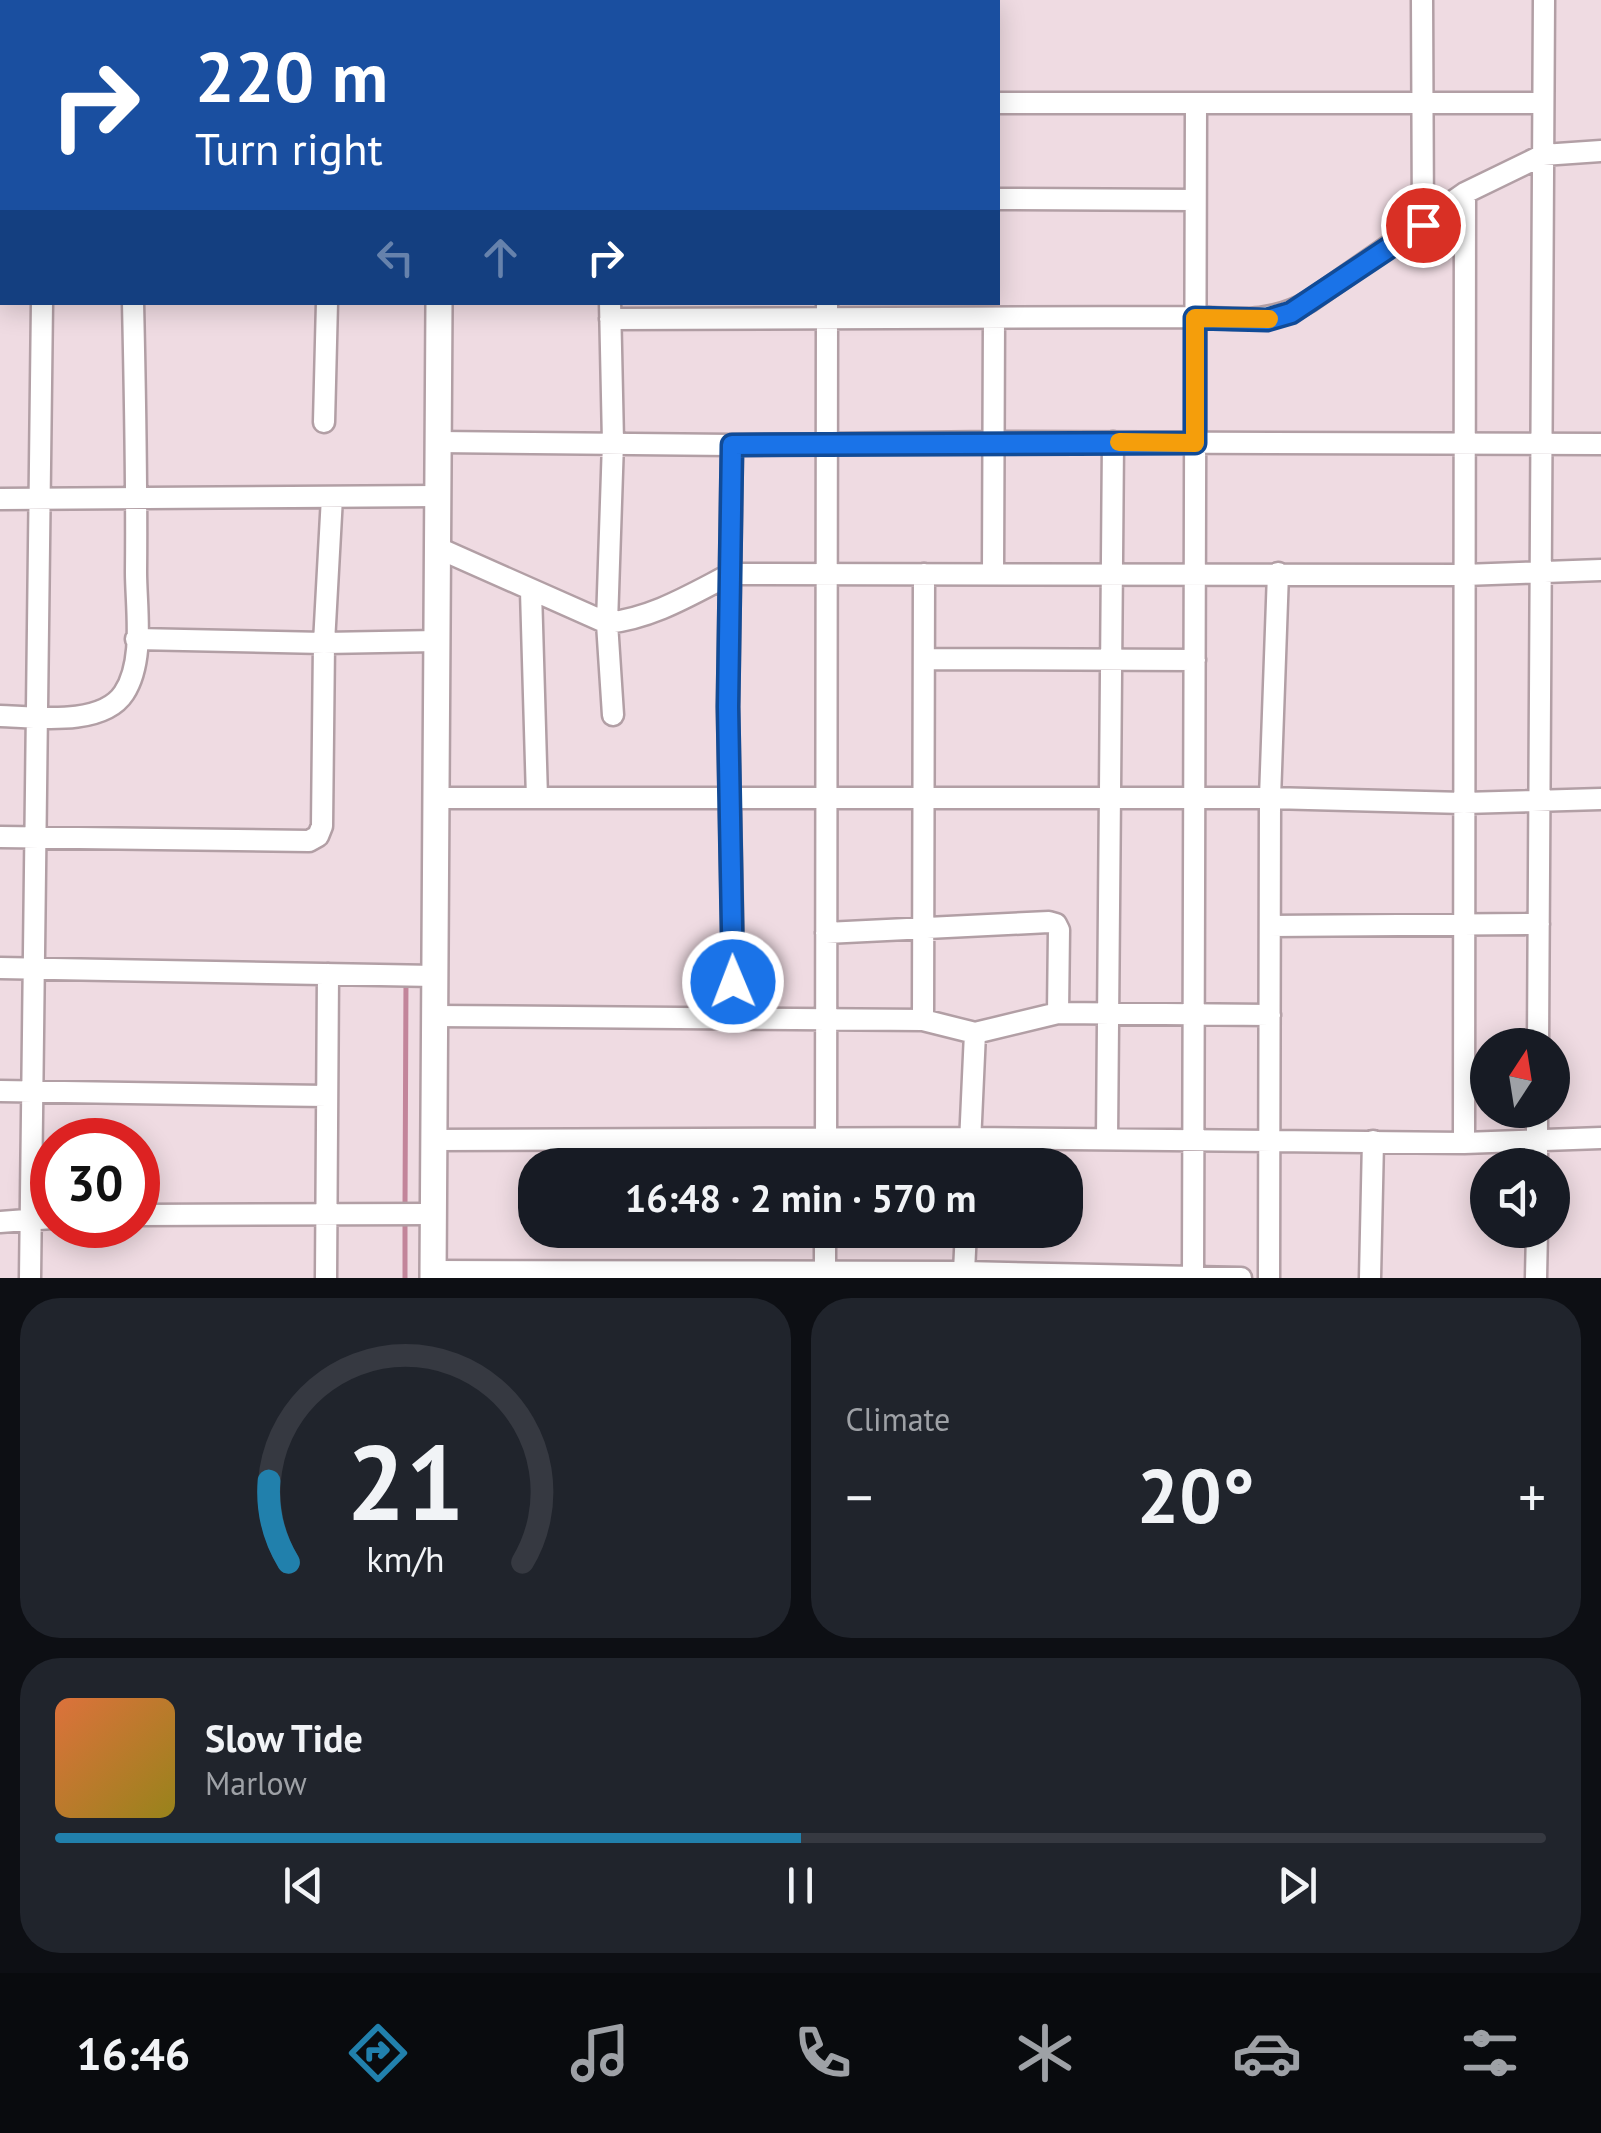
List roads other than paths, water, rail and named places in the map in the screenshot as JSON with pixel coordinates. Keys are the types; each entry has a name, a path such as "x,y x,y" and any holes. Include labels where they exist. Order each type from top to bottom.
{"street":[{"path":"1422,0 1423,225"},
{"path":"1538,1028 1544,0"},
{"path":"1000,103 1543,103"},
{"path":"1194,1278 1196,103"},
{"path":"613,716 606,623 613,442 610,310 828,310 994,318 1267,320 1291,313 1465,194 1543,155 1601,150"},
{"path":"1464,1143 1465,194"},
{"path":"1000,200 1196,200"},
{"path":"34,1118 42,305"},
{"path":"0,716 76,718 105,708 123,694 134,662 137,498 132,305"},
{"path":"324,422 328,305"},
{"path":"439,305 433,1275 825,1276 964,1272 1241,1278"},
{"path":"826,1148 828,310"},
{"path":"993,573 994,318"},
{"path":"438,442 1601,444"},
{"path":"1107,1139 1113,442"},
{"path":"732,445 730,798 734,1019"},
{"path":"0,499 438,496"},
{"path":"0,838 309,841 318,836 322,826 324,643 332,497"},
{"path":"438,548 606,623 658,612 730,574 1464,575 1601,570"},
{"path":"1269,1278 1270,798 1278,573"},
{"path":"923,1020 924,574"},
{"path":"531,591 537,798"},
{"path":"136,640 437,641"},
{"path":"924,659 1195,660"},
{"path":"436,798 1270,798 1464,803 1601,799"},
{"path":"826,934 1056,924 1058,1013"},
{"path":"1271,926 1539,924"},
{"path":"0,968 434,976"},
{"path":"326,1278 328,974"},
{"path":"434,1016 923,1020 975,1033 1058,1013 1270,1015"},
{"path":"971,1148 975,1033"},
{"path":"0,1091 327,1096"},
{"path":"1537,1128 1537,1148"},
{"path":"434,1140 971,1138 1464,1143 1601,1138"},
{"path":"1370,1278 1373,1141"},
{"path":"160,1215 433,1214"},
{"path":"0,1222 30,1220"},
{"path":"30,1248 30,1278"},
{"path":"825,1248 825,1276"},
{"path":"964,1272 965,1248"},
{"path":"1536,1248 1536,1278"}],"waterway":[{"path":"405,1208 406,979"},
{"path":"405,1219 405,1278"}]}
